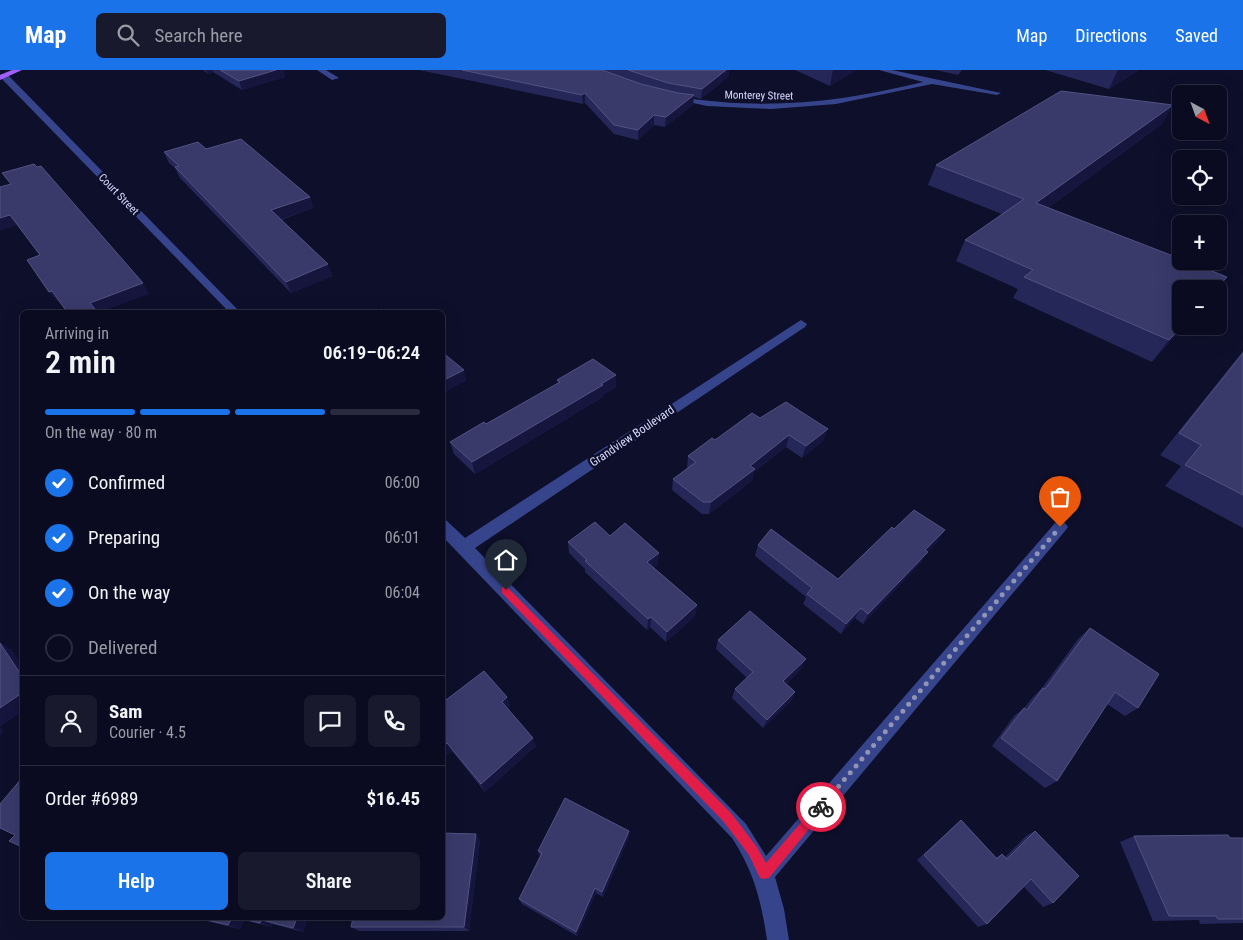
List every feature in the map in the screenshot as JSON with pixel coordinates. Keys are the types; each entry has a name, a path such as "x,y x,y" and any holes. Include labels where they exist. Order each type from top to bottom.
{"main road":[{"path":"2,77 18,70"}],"street":[{"path":"321,70 335,78"},
{"path":"883,70 932,82 997,93"},
{"name":"Court Street","path":"2,77 233,310"},
{"name":"Monterey Street","path":"667,96 734,106 801,106 866,98 932,82"},
{"name":"Grandview Boulevard","path":"464,547 801,324"},
{"path":"764,874 1060,527"},
{"path":"445,528 727,817 753,851 764,874 773,901 778,940"}],"building":[{"path":"220,70 276,70 239,81"},
{"path":"462,70 602,70 641,84 694,95 666,117 654,115 638,130 614,125 585,93 582,95"},
{"path":"628,70 726,70 702,89 668,83"},
{"path":"1061,91 1172,105 1036,203 1172,256 1172,270 1210,270 1227,277 1224,280 1172,280 1172,335 1174,335 1169,340 1024,277 1033,270 965,240 1024,199 936,165"},
{"path":"241,139 310,197 271,210 328,264 286,282 175,167 179,166 164,152 198,142 206,149"},
{"path":"34,164 37,167 41,166 143,283 90,303 95,309 66,310 52,291 49,292 27,260 40,255 10,215 0,218 0,187 11,184 2,173"},
{"path":"1243,353 1243,495 1185,465 1201,445 1179,433"},
{"path":"445,354 464,370 445,380"},
{"path":"593,359 616,375 601,384 603,385 472,462 450,442 560,382 557,380"},
{"path":"786,402 828,429 806,446 789,435 750,466 755,469 711,502 703,502 673,479 696,462 688,456 712,438 715,440 752,413 760,418"},
{"path":"914,510 945,530 925,550 928,552 868,614 861,608 846,624 807,594 812,588 758,545 771,529 838,579 892,527 894,529"},
{"path":"595,522 610,536 625,523 659,553 647,562 697,605 667,632 651,617 648,619 585,561 587,560 568,542"},
{"path":"750,611 806,659 783,681 795,692 767,720 735,689 753,672 718,640"},
{"path":"1090,628 1159,674 1138,708 1115,692 1057,781 1001,738 1024,708 1027,710 1043,688 1045,689"},
{"path":"0,643 20,673 20,694 0,708"},
{"path":"484,671 507,697 502,702 533,738 481,784 447,743 445,744 445,701"},
{"path":"20,780 20,846 9,841 15,835 0,828 0,804"},
{"path":"565,798 629,831 602,892 595,888 576,932 519,899 542,853 538,851"},
{"path":"961,820 997,859 1002,854 1007,859 1035,831 1079,876 1053,903 1031,879 987,924 924,855"},
{"path":"445,833 476,834 464,927 351,927 353,920 445,920"},
{"path":"1228,835 1230,838 1243,838 1243,919 1218,919 1216,916 1169,916 1134,836"},
{"path":"207,920 231,920 228,925"},
{"path":"247,920 262,920 260,923"},
{"path":"262,920 296,920 293,928"}],"way so far":[{"path":"821,807 1060,527"}],"route":[{"path":"506,590 739,830 753,851 764,874 821,807"}]}
